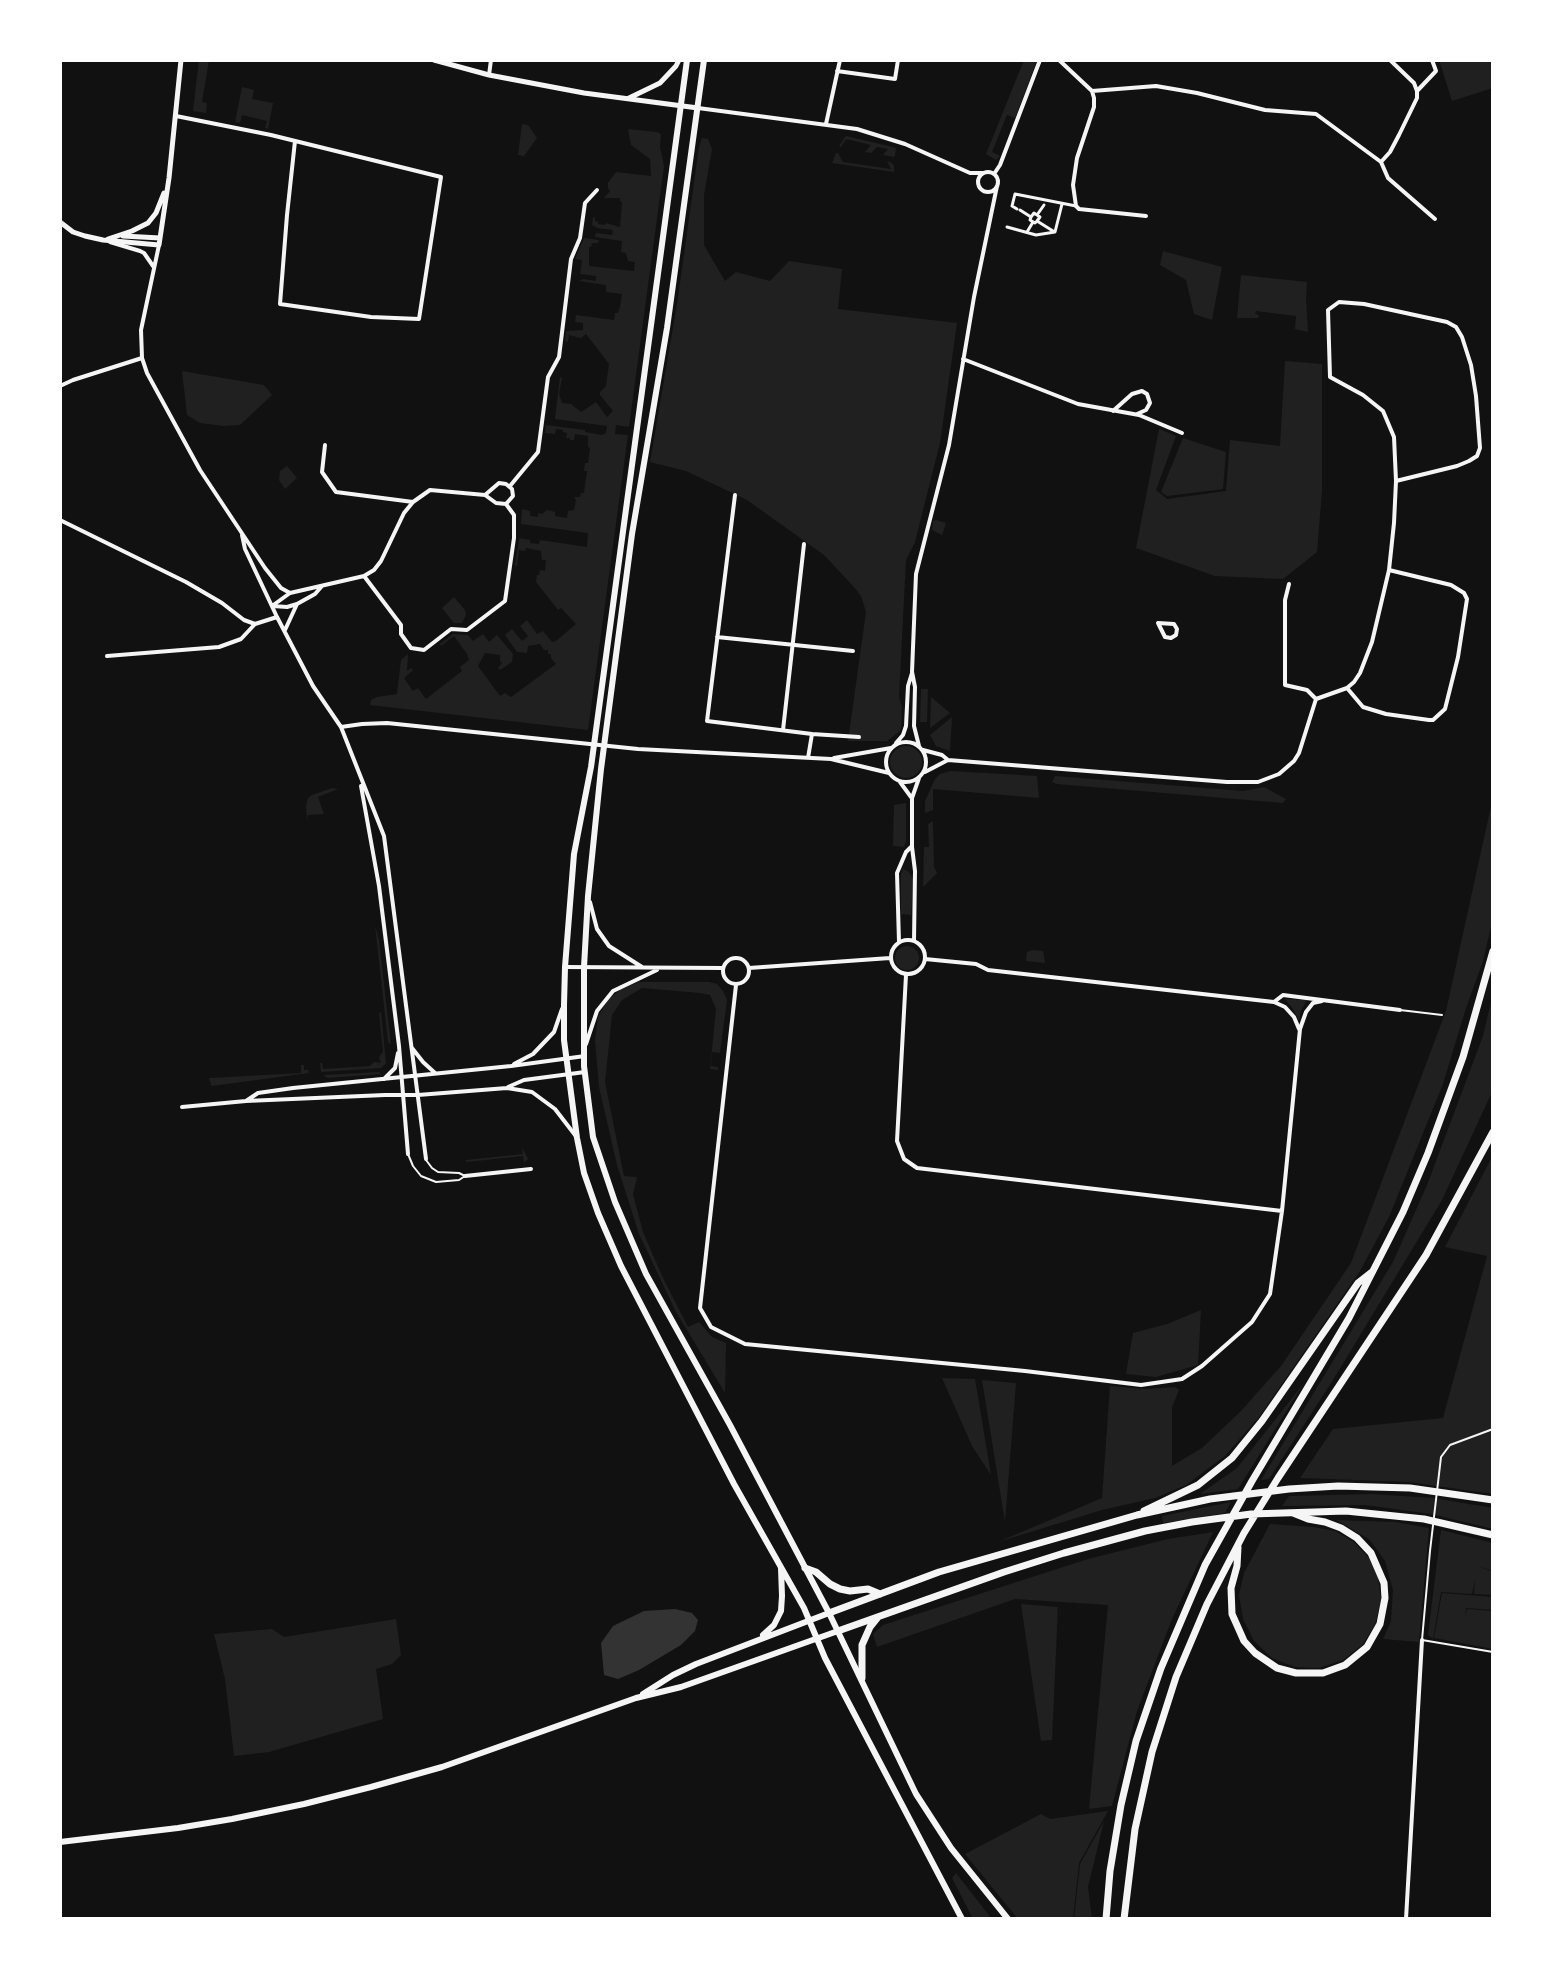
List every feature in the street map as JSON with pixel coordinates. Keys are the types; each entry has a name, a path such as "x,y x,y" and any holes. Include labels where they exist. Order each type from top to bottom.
{"highway":[{"path":"1106,1919 1114,1842 1136,1741 1173,1638 1191,1595 1221,1536 1332,1349 1375,1270 1403,1212 1447,1105 1469,1040 1493,951"},
{"path":"1124,1919 1135,1829 1146,1777 1159,1727 1196,1628 1244,1533 1426,1255 1493,1132"},
{"path":"1137,1515 1198,1485 1232,1458 1262,1421 1358,1283 1375,1270"},
{"path":"829,1613 939,1572 1137,1515 1210,1499 1289,1489 1330,1487 1410,1488 1493,1500"},
{"path":"838,1631 1014,1569 1145,1531 1218,1518 1291,1512 1346,1511 1398,1515 1450,1524 1493,1535"},
{"path":"1239,1544 1237,1566 1231,1588 1232,1614 1244,1641 1255,1653 1278,1668 1296,1673 1323,1672 1345,1665 1367,1647 1380,1624 1385,1598 1384,1583 1378,1566 1364,1545 1341,1528 1291,1512"},
{"path":"805,1568 816,1572 840,1589 868,1589 880,1594"},
{"path":"862,1678 862,1646 870,1627 878,1617"}],"main road":[{"path":"687,60 591,767 574,854 564,1005 566,1059 577,1138 584,1173 594,1203 621,1266 734,1484 781,1564 825,1658 962,1919"},
{"path":"704,60 667,328 632,534 601,769 588,896 584,967 585,1072 593,1137 615,1202 646,1274 730,1425 829,1613 916,1794 951,1848 1008,1919"},
{"path":"759,1639 774,1625 781,1611 781,1564"},
{"path":"636,1698 696,1664 829,1613"},
{"path":"60,1842 178,1828 304,1804 442,1767 636,1698 681,1687 838,1631"}],"street":[{"path":"181,60 169,178 159,245 141,330 142,358 147,373 195,461 242,534 281,588 290,593"},
{"path":"434,60 489,75 584,93 857,129 905,144 970,173 994,174"},
{"path":"489,75 491,60"},
{"path":"627,99 660,83 679,60"},
{"path":"826,124 840,60"},
{"path":"837,71 895,79 898,60"},
{"path":"994,174 1000,165 1040,60"},
{"path":"1059,60 1092,91 1094,107 1077,158 1073,184 1076,206"},
{"path":"1381,162 1390,152 1417,98 1414,83 1390,60"},
{"path":"1417,91 1436,71 1432,60"},
{"path":"1092,91 1156,86 1197,93 1265,110 1316,114 1381,162 1388,178 1435,219"},
{"path":"176,116 246,129 387,162 441,177 419,319 371,317 280,304 295,141"},
{"path":"970,173 982,189 993,190 997,186"},
{"path":"978,182 984,173"},
{"path":"923,773 926,760 915,735 915,687 912,672 916,573 949,445 963,359 998,180 994,174"},
{"path":"103,240 138,228 153,218 169,178"},
{"path":"510,486 538,452 548,377 559,357 571,259 580,238 585,203 597,190"},
{"path":"988,191 994,203"},
{"path":"1055,232 1012,206 1015,194 1045,203 1076,206 1079,209 1146,216"},
{"path":"1027,232 1034,220 1040,217 1037,215 1045,203"},
{"path":"1055,232 1062,204"},
{"path":"60,222 73,232 140,250 151,261 153,268"},
{"path":"1007,227 1036,235 1055,232"},
{"path":"119,236 160,238"},
{"path":"103,240 159,245"},
{"path":"1317,699 1347,688 1360,673 1372,642 1389,570 1394,523 1396,481 1394,437 1383,411 1364,395 1330,377 1328,310 1339,302 1364,304 1452,324 1459,330 1465,346 1476,396 1480,448 1477,456 1469,461 1396,481"},
{"path":"60,386 142,358"},
{"path":"963,359 1061,399 1133,414 1182,433"},
{"path":"1113,411 1132,393 1142,391 1150,398 1149,407 1142,413 1133,414"},
{"path":"326,445 322,472 336,492 412,502"},
{"path":"484,495 499,483 510,486"},
{"path":"506,504 513,496 510,486"},
{"path":"272,606 290,593 364,576 374,570 381,561 404,513 412,502 430,490 484,495 496,503 506,504 514,515 514,538 505,601 466,630 451,629 424,650 411,648 401,634 401,625 364,576"},
{"path":"735,495 707,720 812,734 859,737"},
{"path":"60,520 186,582 222,603 244,621 255,624"},
{"path":"242,534 245,549 284,631 320,698 341,727 384,836 426,1159"},
{"path":"783,730 804,544"},
{"path":"1347,688 1363,707 1386,714 1433,720 1444,709 1458,657 1467,599 1464,593 1451,585 1389,570"},
{"path":"1289,584 1285,600 1284,685 1307,690 1317,699"},
{"path":"272,606 287,607 297,604 315,594 322,586"},
{"path":"284,631 297,604"},
{"path":"107,656 219,647 240,639 255,624 277,617"},
{"path":"1158,623 1170,623 1175,626 1177,633 1169,638 1163,635 1158,623"},
{"path":"717,637 852,651"},
{"path":"889,773 886,759 891,748 903,735 906,726 908,686 912,672"},
{"path":"914,941 915,871 912,847 912,798 923,773 948,760 1227,782 1258,782 1280,774 1294,761 1305,739 1317,699"},
{"path":"341,727 387,723 638,749 831,759 889,773 899,781 912,798"},
{"path":"808,758 812,734"},
{"path":"896,744 909,741 942,755 948,760"},
{"path":"831,759 891,748"},
{"path":"359,777 379,886 399,1046 408,1154"},
{"path":"899,781 910,782 919,778"},
{"path":"899,942 897,873 906,852 912,847"},
{"path":"588,896 597,929 609,946 643,967"},
{"path":"914,941 922,948 925,959 921,969 906,975 893,968 890,958 892,948 899,942 914,941"},
{"path":"738,957 744,960 749,968 748,978 736,985 728,982 724,977 723,968 725,962 738,957"},
{"path":"749,968 890,958"},
{"path":"925,959 976,964 988,970 1274,1002 1285,1007 1294,1017 1300,1029"},
{"path":"565,967 723,968"},
{"path":"585,1045 597,1011 613,991 660,969"},
{"path":"906,975 897,1141 904,1159 917,1168 1282,1211"},
{"path":"736,985 700,1308 711,1327 745,1344 1025,1371 1142,1385 1182,1379 1202,1366 1252,1322 1270,1294 1282,1211 1300,1029 1306,1012 1313,1003 1322,1001"},
{"path":"1274,1002 1283,995 1400,1010"},
{"path":"511,1066 533,1054 554,1032 564,1005"},
{"path":"383,1079 395,1068 399,1046"},
{"path":"412,1047 435,1073"},
{"path":"246,1101 258,1093 292,1088 511,1066 585,1056"},
{"path":"507,1088 524,1080 585,1072"},
{"path":"182,1107 246,1101 418,1095 507,1088 532,1092 555,1109 577,1138"},
{"path":"465,1176 531,1169"},
{"path":"1406,1919 1422,1640"}],"lane":[{"path":"1400,1010 1442,1015"},
{"path":"408,1154 413,1166 421,1176 436,1182 459,1180 465,1176 459,1173 438,1172 426,1159"},
{"path":"1493,1429 1450,1445 1441,1457 1422,1640 1493,1652"}],"shaded area":[{"path":"199,60 209,60 202,102 207,103 206,113 193,111"},
{"path":"1024,60 1037,60 1015,118 1007,115 992,152 1000,156 996,160 986,154"},
{"path":"1439,60 1493,60 1493,88 1452,101"},
{"path":"242,87 254,90 252,99 273,103 268,129 265,128 267,121 242,115 240,123 235,122"},
{"path":"522,124 528,125 537,138 524,156 518,155"},
{"path":"628,129 661,134 660,147 664,166 629,427 616,425 615,434 628,435 588,730 370,705 371,700 377,697 397,694 401,660 408,654 407,671 411,668 413,670 404,678 413,691 418,688 426,699 462,671 460,667 469,660 454,636 441,646 440,644 453,634 468,635 473,641 483,634 489,642 497,635 513,654 512,662 500,670 498,668 502,663 500,655 485,653 478,666 500,696 505,693 511,697 556,664 551,654 548,654 548,650 544,650 540,644 528,646 527,653 517,652 505,635 512,629 522,641 528,636 520,626 527,620 537,634 543,631 552,642 576,624 561,608 558,610 536,582 540,570 545,571 546,560 542,560 541,551 526,548 525,551 519,550 517,566 515,566 519,538 530,540 530,543 539,544 540,540 587,547 588,533 521,524 522,509 530,511 530,516 538,517 538,513 542,514 547,510 555,512 555,516 567,518 568,511 574,510 576,500 574,497 580,497 581,493 584,493 587,471 584,471 585,463 588,463 590,448 588,447 588,436 575,434 574,440 570,440 566,438 567,433 563,430 556,429 555,434 545,433 546,425 585,430 585,432 602,435 606,433 607,426 555,419 560,377 562,378 559,394 562,403 571,404 581,412 596,402 607,417 613,411 600,395 606,386 609,364 586,334 581,338 569,335 568,342 565,341 566,331 583,330 583,323 575,322 576,315 614,320 615,313 618,313 620,307 622,294 606,292 606,285 579,281 583,279 596,281 596,276 580,274 582,260 575,259 584,238 599,240 598,243 592,243 589,247 589,266 634,271 635,262 628,261 626,253 621,252 622,241 595,237 596,233 612,235 613,230 592,225 593,217 598,224 605,225 606,223 620,227 622,202 620,198 604,198 610,191 608,183 616,172 651,176 650,159 631,145"},
{"path":"846,136 896,148 895,156 883,155 888,149 877,147 871,153 865,152 871,145 846,139 841,147 839,146"},
{"path":"702,138 708,139 712,149 704,195 704,245 725,281 736,272 770,281 789,261 842,269 838,309 957,323 940,443 915,542 906,560 899,697 902,707 901,727 900,731 887,741 848,741 866,612 861,596 854,587 824,555 747,500 686,471 650,462"},
{"path":"836,153 843,162 891,169 887,161 894,165 894,172 832,163"},
{"path":"1163,251 1222,267 1212,320 1194,314 1186,280 1160,265"},
{"path":"1241,275 1307,282 1308,332 1295,329 1296,316 1256,311 1258,318 1237,318"},
{"path":"1285,361 1322,364 1322,491 1317,552 1283,579 1215,576 1136,548 1159,429 1176,436 1156,490 1167,499 1226,491 1230,440 1280,446"},
{"path":"182,371 264,385 272,395 240,425 200,423 187,415"},
{"path":"1183,438 1226,452 1223,489 1167,496 1161,492"},
{"path":"287,466 297,478 285,489 279,480 280,471"},
{"path":"933,521 946,523 942,535 932,530"},
{"path":"454,597 465,610 466,615 462,623 454,623 442,608"},
{"path":"921,689 928,689 927,722 920,722"},
{"path":"931,697 950,713 930,728"},
{"path":"952,717 950,751 936,746 930,735"},
{"path":"906,746 917,751 922,762 917,773 906,778 895,773 890,762 895,751"},
{"path":"950,771 1037,776 1039,798 933,789 933,810 925,813 925,801 935,779 940,774"},
{"path":"1055,776 1243,791 1264,787 1286,799 1283,803 1057,784 1052,782"},
{"path":"332,788 338,789 318,797 324,814 308,815 307,821 308,798"},
{"path":"1493,797 1493,918 1483,961 1443,1084 1389,1217 1360,1271 1259,1417 1225,1456 1186,1485 1155,1498 1102,1510 998,1542 1102,1498 1110,1386 1146,1389 1175,1387 1179,1390 1172,1407 1172,1466 1202,1448 1240,1412 1281,1366 1351,1263 1446,1011"},
{"path":"906,803 906,841 904,847 893,846 894,805"},
{"path":"933,821 934,867 937,873 923,887 924,847 929,847 928,824"},
{"path":"903,869 909,872 913,879 911,915 901,914"},
{"path":"375,925 379,940 391,1045 388,1042"},
{"path":"907,946 916,949 919,958 916,967 907,970 898,967 895,958 898,949"},
{"path":"1043,951 1045,963 1026,961 1027,952"},
{"path":"639,982 709,982 717,984 727,1000 720,1053 712,1052 711,1066 718,1067 718,1070 710,1069 716,1009 710,995 642,988 622,1000 612,1015 605,1082 624,1176 637,1177 633,1194 643,1232 663,1278 688,1327 699,1322 712,1337 726,1343 725,1393 675,1310 639,1234 617,1165 599,1087 595,1041 598,1017 608,1000 621,989"},
{"path":"1493,993 1493,1090 1442,1200 1333,1380 1269,1479 1261,1480 1393,1262 1427,1185 1483,1036"},
{"path":"1285,999 1307,1000 1299,1021 1293,1009"},
{"path":"381,1012 386,1063 381,1068 321,1072 320,1063 323,1069 370,1066 374,1062 381,1063 379,1057 383,1052 379,1013"},
{"path":"301,1065 304,1065 304,1070 308,1070 309,1073 212,1086 209,1078 301,1073"},
{"path":"379,1072 381,1074 328,1078 323,1075"},
{"path":"522,1147 528,1159 524,1163 523,1156 466,1162 466,1160 523,1154"},
{"path":"1493,1155 1493,1494 1409,1482 1300,1478 1333,1429 1443,1418 1487,1256 1445,1247"},
{"path":"1201,1310 1198,1365 1156,1377 1126,1374 1133,1333 1167,1324"},
{"path":"942,1378 975,1379 991,1475 972,1446"},
{"path":"982,1380 1016,1383 1005,1522"},
{"path":"1304,1383 1238,1489 1200,1494 1237,1468"},
{"path":"1372,1494 1433,1498 1493,1508 1493,1529 1431,1514 1365,1505 1282,1506 1289,1496"},
{"path":"1231,1502 1225,1513 1163,1523 1162,1516"},
{"path":"1336,1520 1395,1522 1429,1528 1419,1642 1383,1639 1391,1621 1393,1590 1385,1561 1369,1539"},
{"path":"1270,1524 1335,1531 1354,1542 1369,1558 1378,1578 1381,1600 1375,1625 1362,1645 1343,1660 1319,1668 1295,1667 1272,1658 1254,1641 1243,1619 1239,1595 1244,1573"},
{"path":"1441,1530 1493,1543 1493,1571 1477,1566 1493,1572 1493,1595 1474,1594 1475,1580 1472,1594 1441,1592 1433,1639 1428,1635"},
{"path":"1213,1532 1172,1619 1137,1711 1112,1806 1089,1809 1108,1605 1015,1599 877,1647 873,1634 883,1625 1088,1559 1168,1539"},
{"path":"1442,1593 1493,1597 1493,1610 1466,1608 1465,1617 1467,1609 1493,1611 1493,1649 1434,1638"},
{"path":"1021,1604 1058,1607 1052,1740 1041,1741"},
{"path":"675,1609 692,1613 698,1620 695,1631 681,1645 639,1670 618,1679 604,1675 601,1643 613,1626 644,1611"},
{"path":"396,1619 401,1655 392,1664 376,1669 383,1719 269,1752 234,1756 225,1679 214,1634 272,1629 284,1637"},
{"path":"1108,1811 1079,1863 1073,1919 1018,1919 965,1854 1041,1814 1050,1819"},
{"path":"1104,1821 1088,1887 1092,1919 1074,1919 1080,1864"},
{"path":"956,1873 992,1919 973,1919 952,1878"}]}
